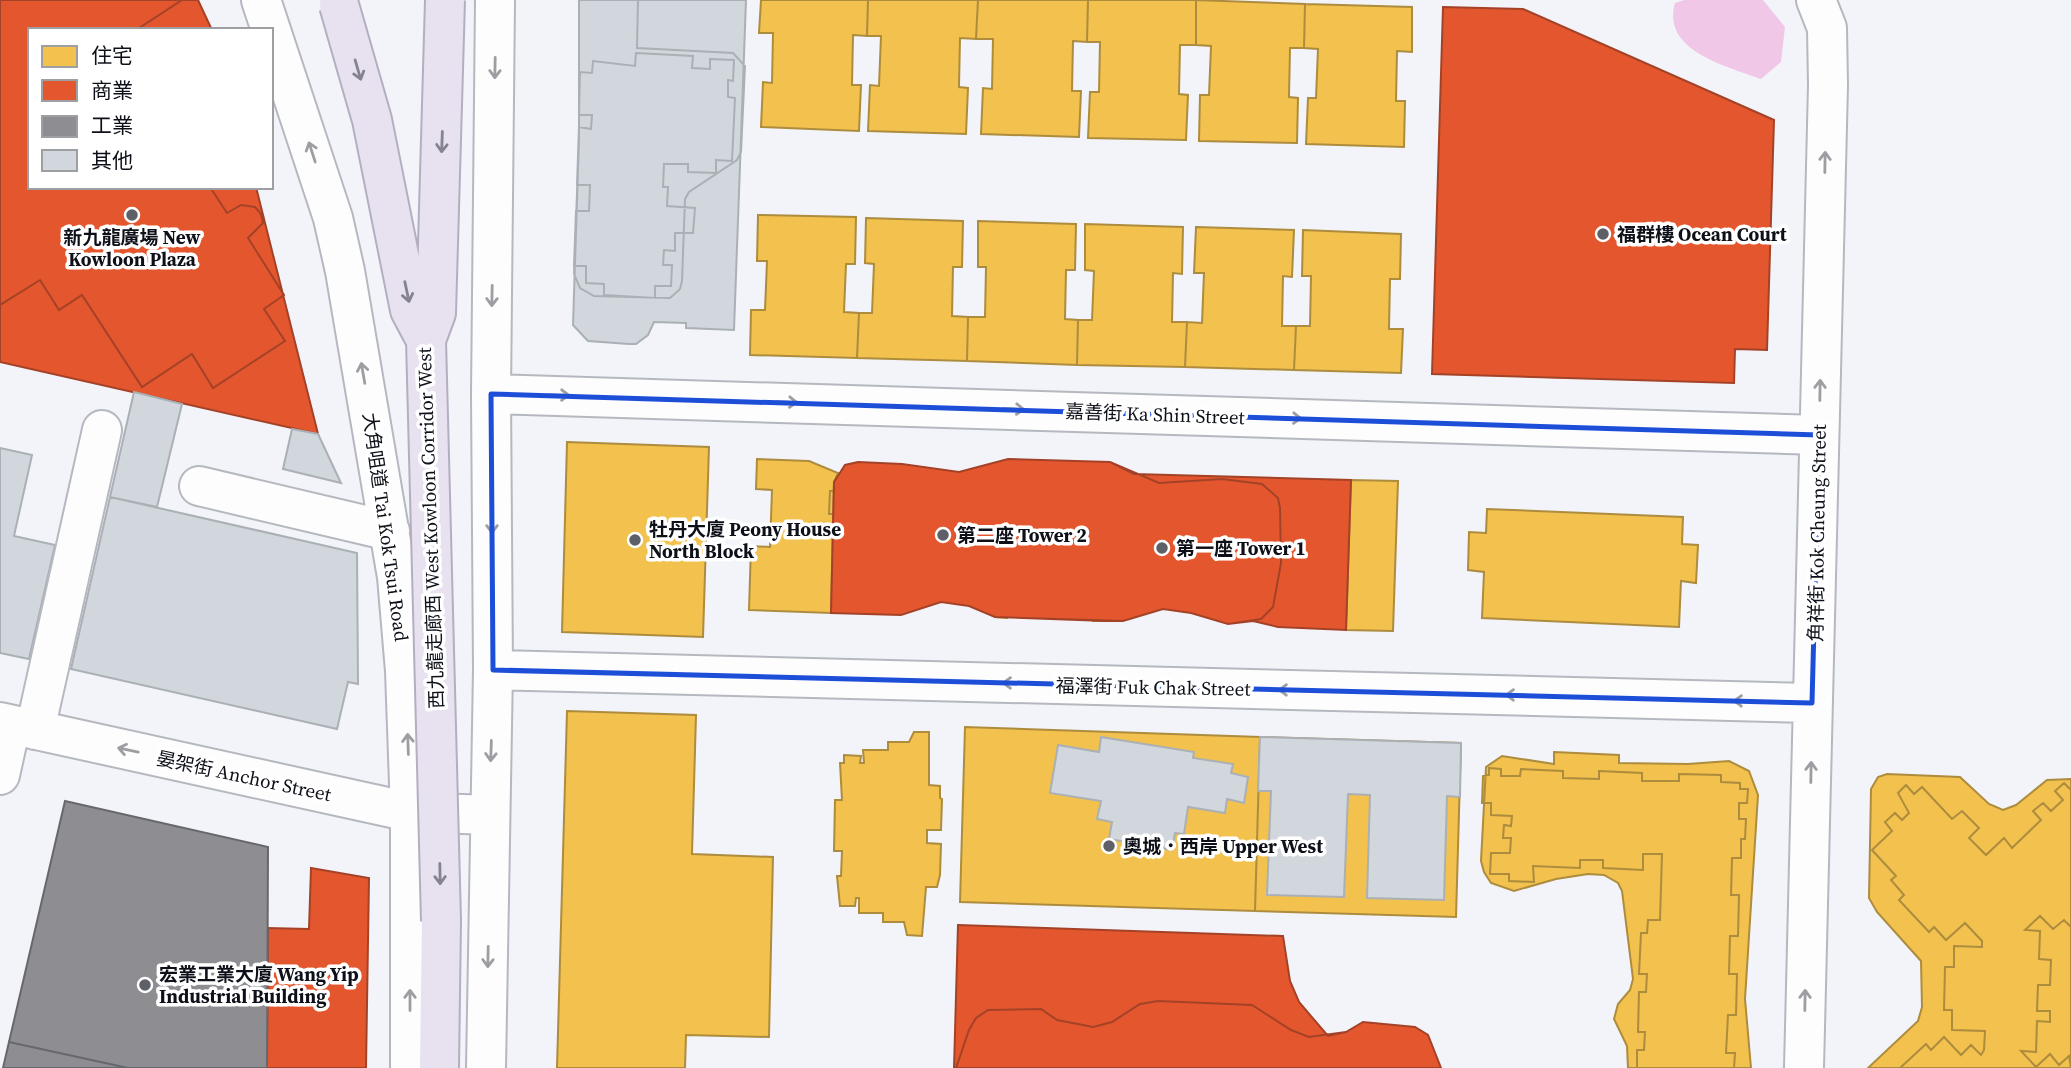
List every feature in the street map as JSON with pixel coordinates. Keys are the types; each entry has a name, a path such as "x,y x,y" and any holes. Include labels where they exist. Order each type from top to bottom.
{"highway":[{"name":"西九龍走廊西 West Kowloon Corridor West","path":"337,0 372,120 410,310 426,340 441,921 439,1068"},
{"path":"426,340 436,313 445,0"}],"street":[{"name":"大角咀道 Tai Kok Tsui Road","path":"261,0 270,28"},
{"path":"486,1068 493,670 491,394 495,0"},
{"name":"角祥街 Kok Cheung Street","path":"1804,1068 1828,60 1826,28 1816,0"},
{"name":"大角咀道 Tai Kok Tsui Road","path":"273,36 333,218 345,271 390,531 405,671 410,812 410,1068"},
{"name":"嘉善街 Ka Shin Street","path":"491,394 1819,435"},
{"path":"0,775 102,430"},
{"path":"199,486 390,531"},
{"name":"福澤街 Fuk Chak Street","path":"493,670 1812,703"},
{"name":"晏架街 Anchor Street","path":"16,725 410,812 489,815"}],"highlighted area":[{"path":"491,394 1819,435 1812,703 493,670"}],"shaded area":[{"path":"1684,0 1763,0 1785,27 1781,62 1761,79 1700,54 1687,45 1673,20 1675,3"}],"building: 住宅":[{"path":"761,0 868,0 867,36 853,35 852,85 861,85 859,131 761,127 763,82 772,83 773,33 759,33"},
{"path":"868,0 978,0 976,39 960,38 959,87 968,88 966,134 868,131 870,85 879,86 881,36 867,36"},
{"path":"978,0 1088,0 1087,42 1073,41 1072,91 1081,91 1079,137 981,134 983,88 992,89 993,39 976,39"},
{"path":"1088,0 1196,0 1196,45 1180,45 1179,94 1188,95 1186,140 1088,138 1090,92 1099,92 1100,42 1087,42"},
{"path":"1196,0 1305,4 1304,48 1290,48 1289,97 1298,98 1297,143 1199,141 1200,95 1209,95 1211,46 1196,45"},
{"path":"1305,4 1412,7 1412,52 1397,51 1396,101 1405,101 1404,147 1306,144 1308,98 1316,98 1318,49 1304,48"},
{"path":"1477,35 1586,38 1585,85 1608,85 1607,125 1583,124 1582,170 1473,166 1474,120 1454,119 1455,80 1475,81"},
{"path":"1684,131 1723,132 1722,155 1768,156 1765,265 1719,264 1718,284 1679,283 1680,262 1634,261 1637,153 1683,154"},
{"path":"758,215 856,217 855,264 846,264 844,312 859,313 857,358 750,355 751,310 765,310 767,261 757,261"},
{"path":"866,218 963,221 962,267 953,267 952,316 968,317 967,361 857,358 859,313 872,313 874,264 865,263"},
{"path":"978,221 1076,224 1075,270 1066,270 1065,319 1078,320 1077,365 967,361 968,317 985,317 986,267 978,267"},
{"path":"1085,224 1183,227 1182,274 1173,273 1172,322 1187,322 1185,367 1077,365 1078,320 1092,320 1094,271 1085,270"},
{"path":"1196,227 1294,230 1292,277 1283,276 1282,326 1296,326 1294,370 1185,367 1187,322 1202,323 1204,273 1194,273"},
{"path":"1303,230 1401,234 1400,279 1390,279 1389,329 1403,329 1401,373 1294,370 1296,326 1310,326 1311,276 1302,276"},
{"path":"1468,244 1577,247 1576,293 1599,294 1598,332 1575,332 1574,378 1464,374 1466,329 1445,328 1446,289 1466,290"},
{"name":"牡丹大廈 Peony House North Block","path":"567,442 709,447 703,637 562,632"},
{"path":"757,459 809,461 838,473 834,482 831,613 749,610 751,546 770,547 772,490 756,489"},
{"name":"第二座 Tower 2","path":"1009,463 1022,463 1021,475 1039,475 1038,510 1054,510 1050,604 1035,604 1035,610 1008,609 1007,618 995,617 995,594 982,594 982,584 944,582 944,592 913,591 913,581 890,581 890,595 881,595 880,606 867,606 867,594 847,593 847,586 843,586 845,544 833,543 834,527 845,528 846,514 829,514 830,491 835,491 834,482 893,484 893,501 916,502 916,490 948,492 948,503 984,504 985,493 998,492 999,474 1009,475"},
{"name":"第一座 Tower 1","path":"1088,465 1101,465 1100,477 1110,477 1110,496 1123,497 1123,508 1160,509 1160,497 1192,498 1191,510 1215,511 1215,493 1273,495 1273,504 1278,504 1277,526 1261,526 1261,539 1272,540 1272,556 1260,556 1258,598 1254,598 1254,605 1235,605 1234,617 1221,616 1221,605 1212,604 1213,590 1190,589 1190,600 1158,599 1158,589 1121,588 1120,598 1107,597 1106,621 1093,621 1094,611 1066,610 1066,605 1050,604 1054,510 1069,510 1070,476 1088,477"},
{"path":"1351,480 1398,481 1393,631 1346,630"},
{"path":"1487,509 1683,517 1682,544 1698,545 1696,583 1681,581 1679,627 1482,618 1484,572 1468,570 1469,532 1486,533"},
{"path":"567,711 696,715 692,854 773,857 769,1037 686,1035 685,1068 557,1068"},
{"name":"奧城．西岸 Upper West","path":"965,727 1260,737 1255,911 960,902"},
{"path":"914,732 929,732 929,785 940,786 942,799 941,830 927,830 927,843 941,844 940,875 937,887 926,887 922,936 907,935 904,922 883,922 883,913 859,913 859,898 856,898 855,906 840,906 837,876 841,876 842,851 834,851 835,800 842,800 840,763 844,763 844,755 861,756 860,763 864,763 863,750 888,750 888,742 909,742"},
{"path":"1260,737 1461,743 1456,917 1255,911"},
{"path":"1554,752 1619,755 1619,763 1688,764 1729,761 1749,771 1758,795 1745,999 1751,1068 1628,1068 1627,1046 1614,1019 1618,1004 1630,990 1633,979 1622,891 1618,883 1604,875 1588,874 1556,879 1514,891 1491,883 1484,872 1481,861 1486,767 1502,756 1554,764"},
{"path":"1489,768 1501,769 1501,776 1520,776 1521,769 1563,771 1563,778 1599,779 1599,771 1642,773 1642,781 1679,781 1679,774 1721,775 1721,782 1740,783 1740,789 1748,789 1747,803 1739,803 1739,819 1746,819 1745,839 1741,839 1741,858 1732,858 1731,895 1739,895 1738,936 1730,936 1729,974 1737,974 1736,1015 1728,1015 1726,1053 1735,1053 1734,1068 1637,1068 1637,1050 1644,1050 1645,1032 1638,1032 1639,992 1646,992 1647,974 1639,974 1641,933 1647,933 1648,920 1660,920 1662,854 1643,854 1643,870 1603,868 1603,860 1580,860 1580,868 1533,866 1534,882 1509,881 1509,874 1490,874 1491,853 1510,853 1511,838 1503,838 1504,825 1511,826 1512,816 1491,815 1491,803 1482,803 1483,776 1489,775"},
{"path":"1887,774 1960,777 1989,804 2003,810 2016,805 2047,780 2071,779 2071,1068 1868,1068 1918,1021 1922,1007 1921,961 1877,912 1869,898 1871,789 1878,777"},
{"path":"2064,783 2071,790 2071,927 2064,920 2053,929 2040,916 2025,930 2040,931 2039,959 2051,960 2050,985 2038,985 2037,1011 2050,1011 2050,1022 2037,1021 2036,1052 2021,1051 2036,1067 2050,1054 2059,1065 2069,1056 2071,1068 1900,1068 1926,1044 1931,1050 1944,1037 1961,1055 1971,1045 1981,1055 1984,1050 1985,1031 1952,1030 1952,1010 1944,1010 1945,967 1954,967 1954,946 1982,947 1982,941 1965,923 1946,940 1934,927 1929,932 1899,900 1904,895 1891,880 1896,876 1872,850 1892,831 1885,822 1895,813 1902,820 1909,813 1898,793 1906,785 1914,794 1922,787 1952,819 1962,811 1979,828 1969,838 1986,855 2004,838 2012,848 2041,820 2033,811 2043,803 2051,811 2063,800 2055,791"},
{"path":"1152,1020 1183,1021 1182,1033 1198,1034 1197,1068 992,1068 993,1055 977,1055 978,1028 1036,1030 1036,1043 1151,1047"},
{"path":"1215,1022 1246,1024 1245,1051 1359,1054 1360,1041 1418,1043 1417,1068 1197,1068 1198,1034 1215,1034"}],"building: 商業":[{"name":"新九龍廣場 New Kowloon Plaza","path":"0,0 198,0 211,28 28,28 28,189 257,189 318,434 0,362"},
{"name":"新九龍廣場 New Kowloon Plaza","path":"0,0 182,0 139,28 28,28 28,189 211,189 227,213 241,205 255,207 261,214 263,223 248,238 284,295 264,309 285,341 213,388 192,354 142,387 82,295 59,310 40,280 0,305"},
{"name":"福群樓 Ocean Court","path":"1443,7 1523,9 1774,120 1767,350 1735,349 1734,383 1432,374"},
{"path":"1008,459 1110,462 1134,474 1351,480 1346,630 1278,627 1253,621 1228,624 1191,613 1163,609 1123,621 995,617 969,606 941,602 901,615 831,613 834,482 845,465 858,462 902,464 959,472"},
{"path":"1008,459 1110,462 1159,483 1222,479 1262,484 1278,498 1280,508 1281,563 1273,607 1261,619 1228,624 1191,613 1163,609 1123,621 995,617 969,606 941,602 901,615 831,613 834,482 845,465 858,462 902,464 959,472"},
{"path":"311,868 369,878 366,1068 267,1068 268,928 309,929"},
{"path":"958,925 1283,936 1290,981 1299,1002 1328,1036 1346,1032 1363,1022 1415,1027 1428,1035 1441,1068 954,1068"},
{"path":"1158,1001 1252,1005 1291,1030 1309,1037 1346,1032 1363,1022 1415,1027 1428,1035 1441,1068 956,1068 969,1030 976,1018 988,1010 1041,1009 1057,1020 1093,1027 1112,1022 1140,1004"}],"building: 工業":[{"name":"宏業工業大廈 Wang Yip Industrial Building","path":"65,801 268,847 267,1068 128,1068 9,1042"},
{"path":"9,1042 128,1068 3,1068"}],"building: 其他":[{"path":"579,0 746,0 734,330 686,328 686,323 654,322 648,335 636,344 629,344 588,341 573,325 579,139"},
{"path":"579,0 638,0 637,48 733,53 745,66 741,152 737,160 689,192 685,199 682,281 680,289 670,298 594,296 580,288 574,274 579,139"},
{"path":"636,53 693,56 692,68 710,69 710,59 734,60 733,81 728,80 728,97 735,98 732,161 716,160 716,173 688,172 688,164 664,164 663,187 668,187 667,206 695,208 693,233 675,233 675,251 664,250 663,265 672,265 671,286 655,286 655,298 604,295 604,284 586,283 586,266 574,266 576,211 589,211 590,185 577,185 579,127 591,129 592,115 579,115 580,72 592,73 593,61 635,66"},
{"path":"134,392 182,404 157,507 110,497"},
{"path":"292,429 318,434 341,483 283,469"},
{"path":"0,448 32,455 14,536 55,545 29,659 0,653"},
{"path":"110,497 357,553 358,684 348,682 337,729 71,669"},
{"path":"1101,737 1194,752 1193,758 1233,764 1231,773 1248,777 1244,803 1227,799 1225,813 1188,807 1184,834 1175,833 1172,850 1109,839 1112,822 1097,819 1101,801 1050,793 1058,745 1099,752"},
{"path":"1260,737 1461,743 1460,797 1447,796 1444,900 1367,898 1370,795 1348,794 1344,897 1267,895 1271,791 1258,791"}],"place":[{"name":"新九龍廣場 New Kowloon Plaza","path":"132,215"},
{"name":"福群樓 Ocean Court","path":"1603,234"},
{"name":"第二座 Tower 2","path":"943,535"},
{"name":"牡丹大廈 Peony House North Block","path":"635,540"},
{"name":"第一座 Tower 1","path":"1162,548"},
{"name":"奧城．西岸 Upper West","path":"1109,846"},
{"name":"宏業工業大廈 Wang Yip Industrial Building","path":"145,985"}]}
